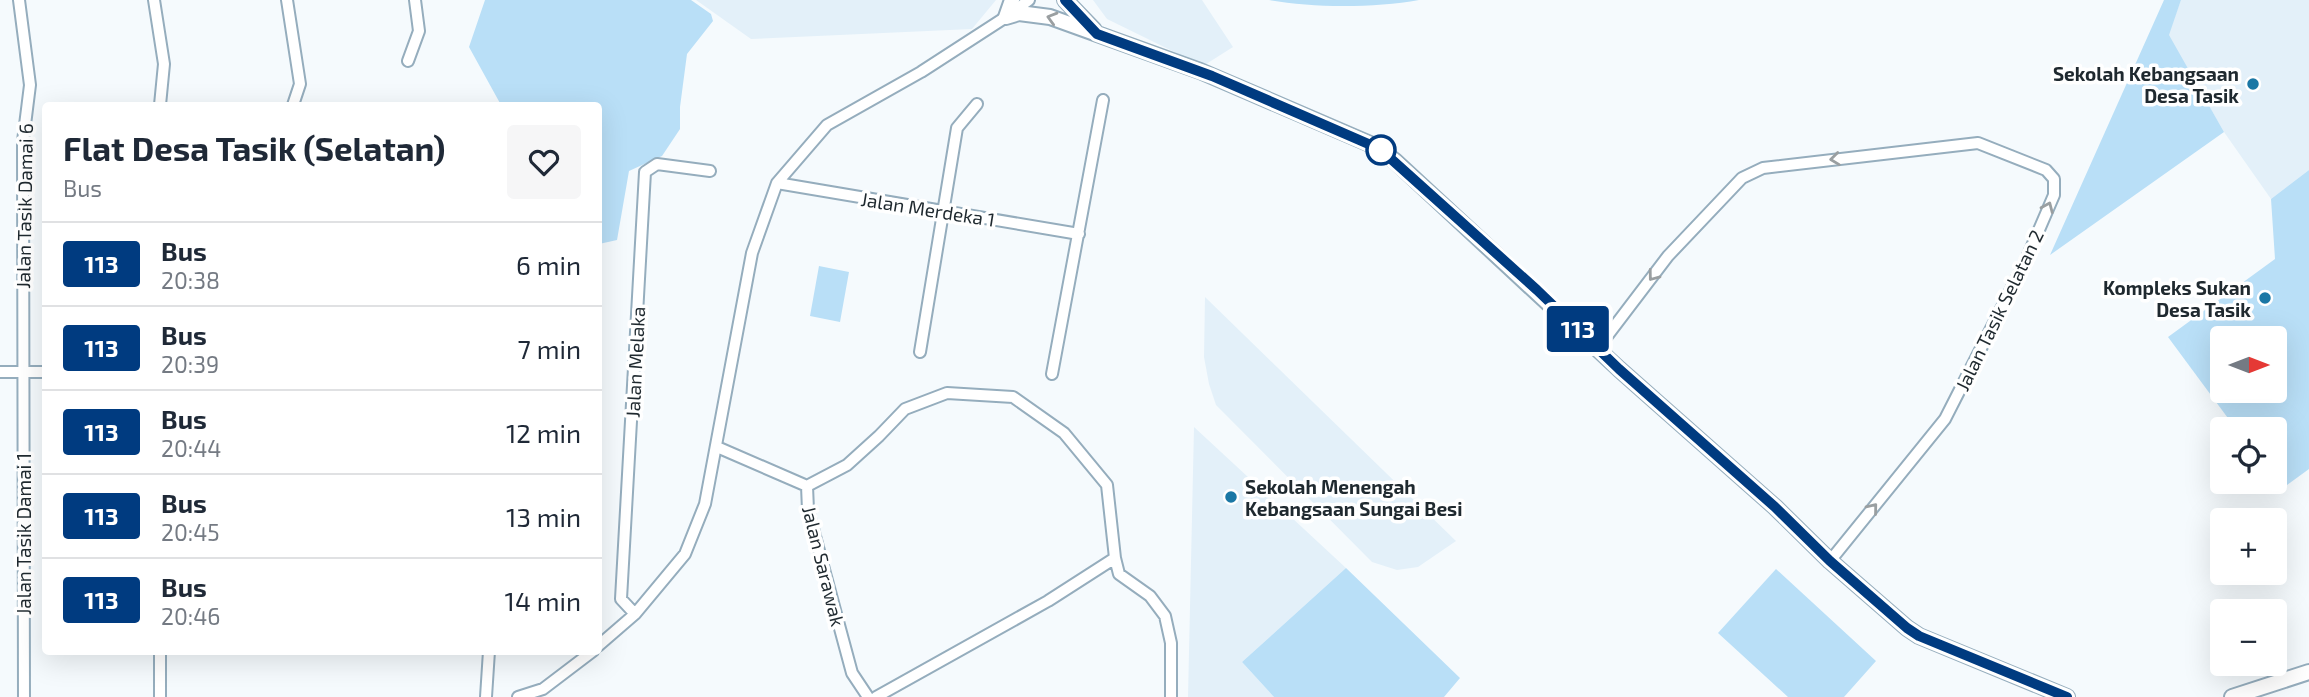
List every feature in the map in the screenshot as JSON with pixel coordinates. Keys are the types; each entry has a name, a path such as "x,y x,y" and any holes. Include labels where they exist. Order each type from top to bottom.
{"street":[{"name":"Jalan Tasik Damai 6","path":"19,0 30,85 23,141 23,372"},
{"path":"154,0 164,64 160,102"},
{"path":"287,0 300,84 294,102"},
{"path":"408,61 419,31 415,0"},
{"path":"1006,17 1012,0"},
{"path":"602,643 635,614 685,554 705,504 752,253 777,183 827,125 921,72 1029,0"},
{"path":"1065,0 1097,34"},
{"path":"1006,17 1019,13 1050,17 1212,76 1380,149 1775,507 1830,561 1919,636 2067,697"},
{"path":"1052,374 1103,100"},
{"path":"920,352 957,128 977,104"},
{"name":"Jalan Tasik Selatan 2","path":"1598,348 1668,256 1742,178 1763,168 1978,143 2046,170 2054,178 2054,195 2026,260 1945,419 1830,561"},
{"name":"Jalan Melaka","path":"635,614 621,599 645,172 657,164 710,171"},
{"name":"Jalan Merdeka 1","path":"777,183 1079,234"},
{"path":"0,372 42,372"},
{"name":"Jalan Tasik Damai 1","path":"23,372 24,697"},
{"path":"807,486 847,465 905,409 947,393 1013,397 1064,433 1107,485 1119,574 1150,596 1165,616 1171,643 1171,697"},
{"name":"Jalan Sarawak","path":"717,447 807,486 807,510 852,673 867,697"},
{"path":"876,697 1037,607 1115,558"},
{"path":"160,655 160,697"},
{"path":"486,697 489,655"},
{"path":"518,697 543,689 588,655"},
{"path":"2232,697 2309,672"}],"shaded area":[{"path":"485,0 691,0 711,14 713,21 687,54 680,129 662,156 629,171 617,240 602,243 602,102 499,102 469,47"},
{"path":"696,0 996,0 972,29 751,39"},
{"path":"1093,0 1202,0 1233,47 1203,66 1107,19"},
{"path":"1269,0 1419,0 1344,6"},
{"path":"2164,0 2181,0 2169,35 2224,132 2050,255"},
{"name":"Sekolah Kebangsaan Desa Tasik","path":"2181,0 2309,0 2309,170 2271,199 2224,132 2168,35"},
{"name":"Kompleks Sukan Desa Tasik","path":"2309,170 2309,469 2287,485 2287,417 2227,417 2217,403 2287,403 2287,326 2210,326 2210,394 2168,337 2275,259 2271,199"},
{"path":"819,266 849,272 840,322 810,316"},
{"path":"1205,297 1456,541 1418,567 1397,570 1372,562 1216,405 1204,357"},
{"name":"Sekolah Menengah Kebangsaan Sungai Besi","path":"1194,427 1346,568 1242,662 1274,697 1188,697"},
{"path":"1346,568 1460,678 1444,697 1274,697 1242,662"},
{"path":"1776,569 1876,661 1844,697 1788,697 1718,633"}],"bus line":[{"name":"113","path":"1065,0 1097,34 1212,76 1380,149 1537,290 1619,369 1775,507 1830,561 1907,628 1919,636 2067,697"}],"place":[{"name":"Sekolah Kebangsaan Desa Tasik","path":"2253,84"},
{"name":"Kompleks Sukan Desa Tasik","path":"2265,298"},
{"name":"Sekolah Menengah Kebangsaan Sungai Besi","path":"1231,497"}]}
